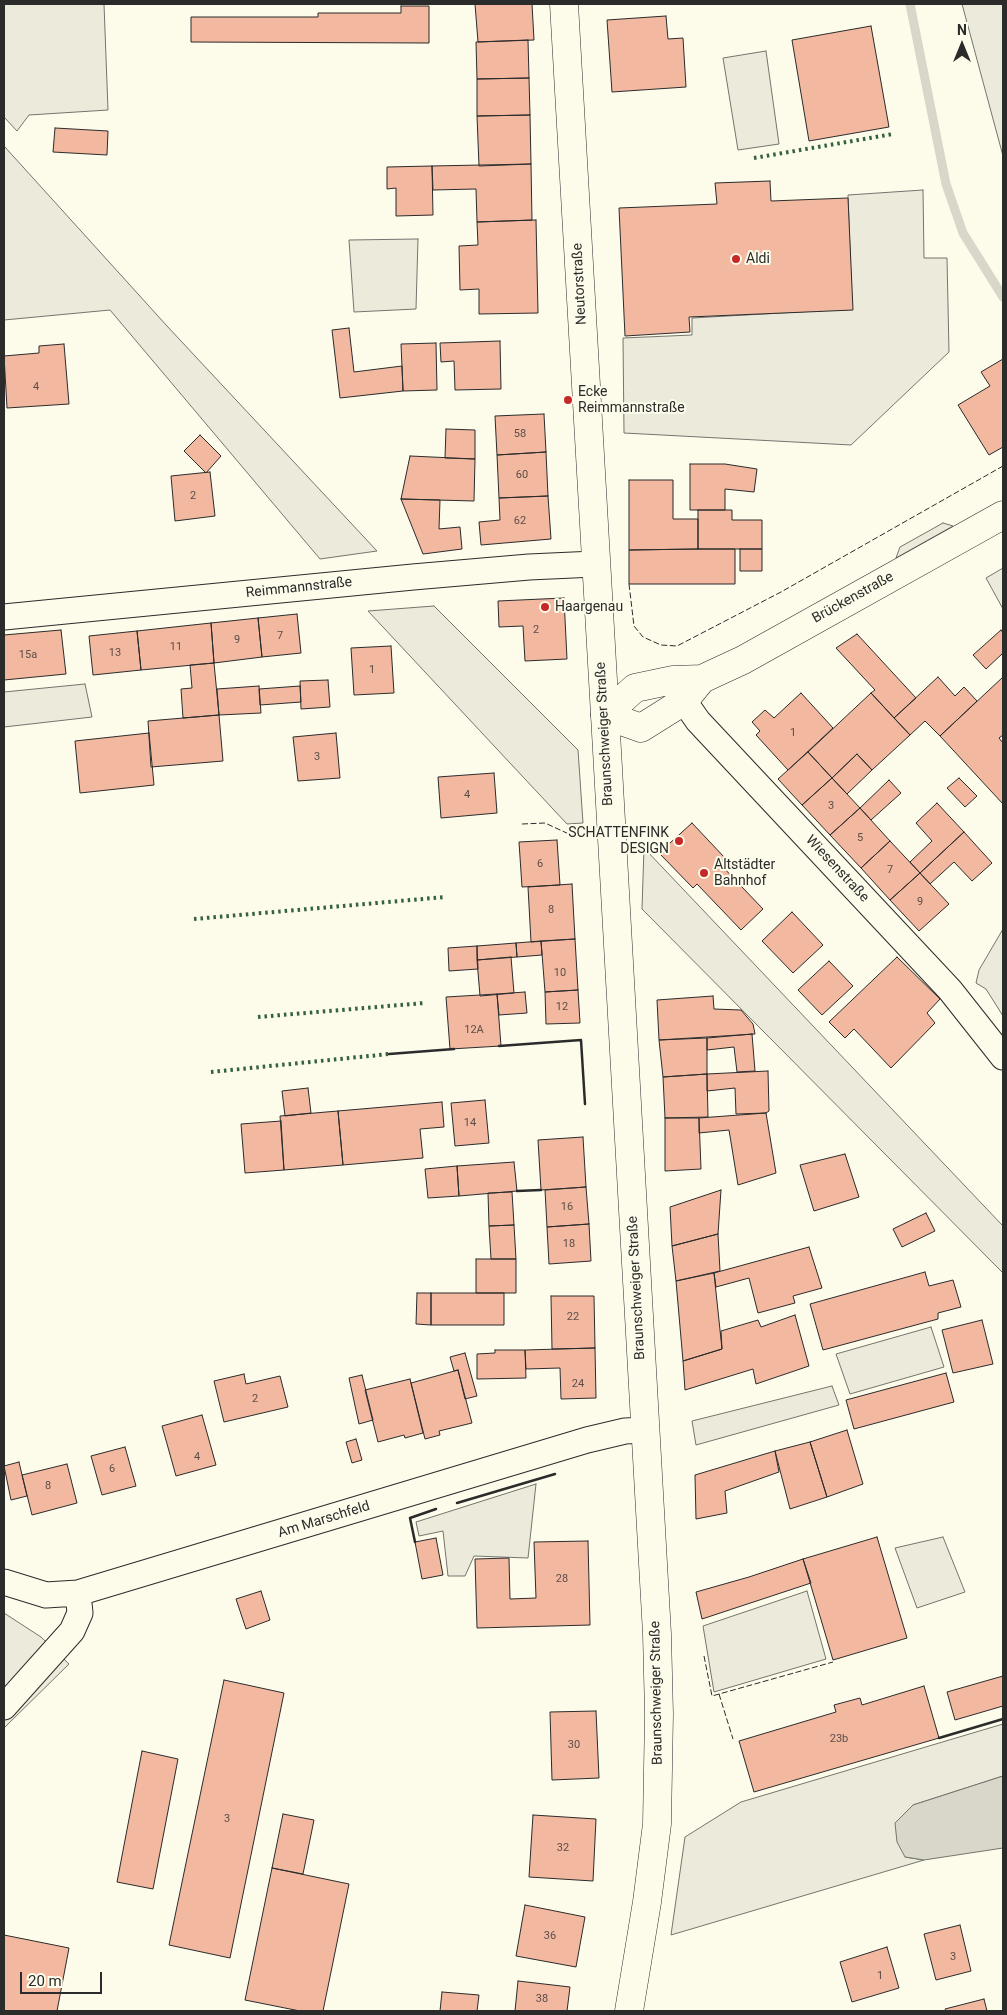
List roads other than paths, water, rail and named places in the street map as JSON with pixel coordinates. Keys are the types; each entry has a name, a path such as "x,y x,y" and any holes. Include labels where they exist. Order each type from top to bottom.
{"main road":[{"name":"Neutorstraße","path":"564,4 595,564"},
{"name":"Brückenstraße","path":"605,715 641,728 679,690 743,660 1003,515"},
{"name":"Braunschweiger Straße","path":"595,564 658,1662 659,1765 654,1848 629,2011"},
{"path":"605,715 635,688 679,690"}],"street":[{"name":"Reimmannstraße","path":"4,617 422,576 530,567 595,564"},
{"name":"Wiesenstraße","path":"679,690 698,721 950,990 1003,1058"},
{"name":"Am Marschfeld","path":"4,1582 46,1595 78,1593 587,1440 625,1431 645,1430"},
{"path":"4,1707 72,1631 80,1613 78,1593"}],"waterway":[{"path":"910,4 946,184 963,233 1003,297"}],"place":[{"name":"Aldi","path":"736,259"},
{"name":"Ecke Reimmannstraße","path":"568,400"},
{"name":"Haargenau","path":"545,607"},
{"name":"SCHATTENFINK DESIGN","path":"679,841"},
{"name":"Altstädter Bahnhof","path":"704,873"}]}
